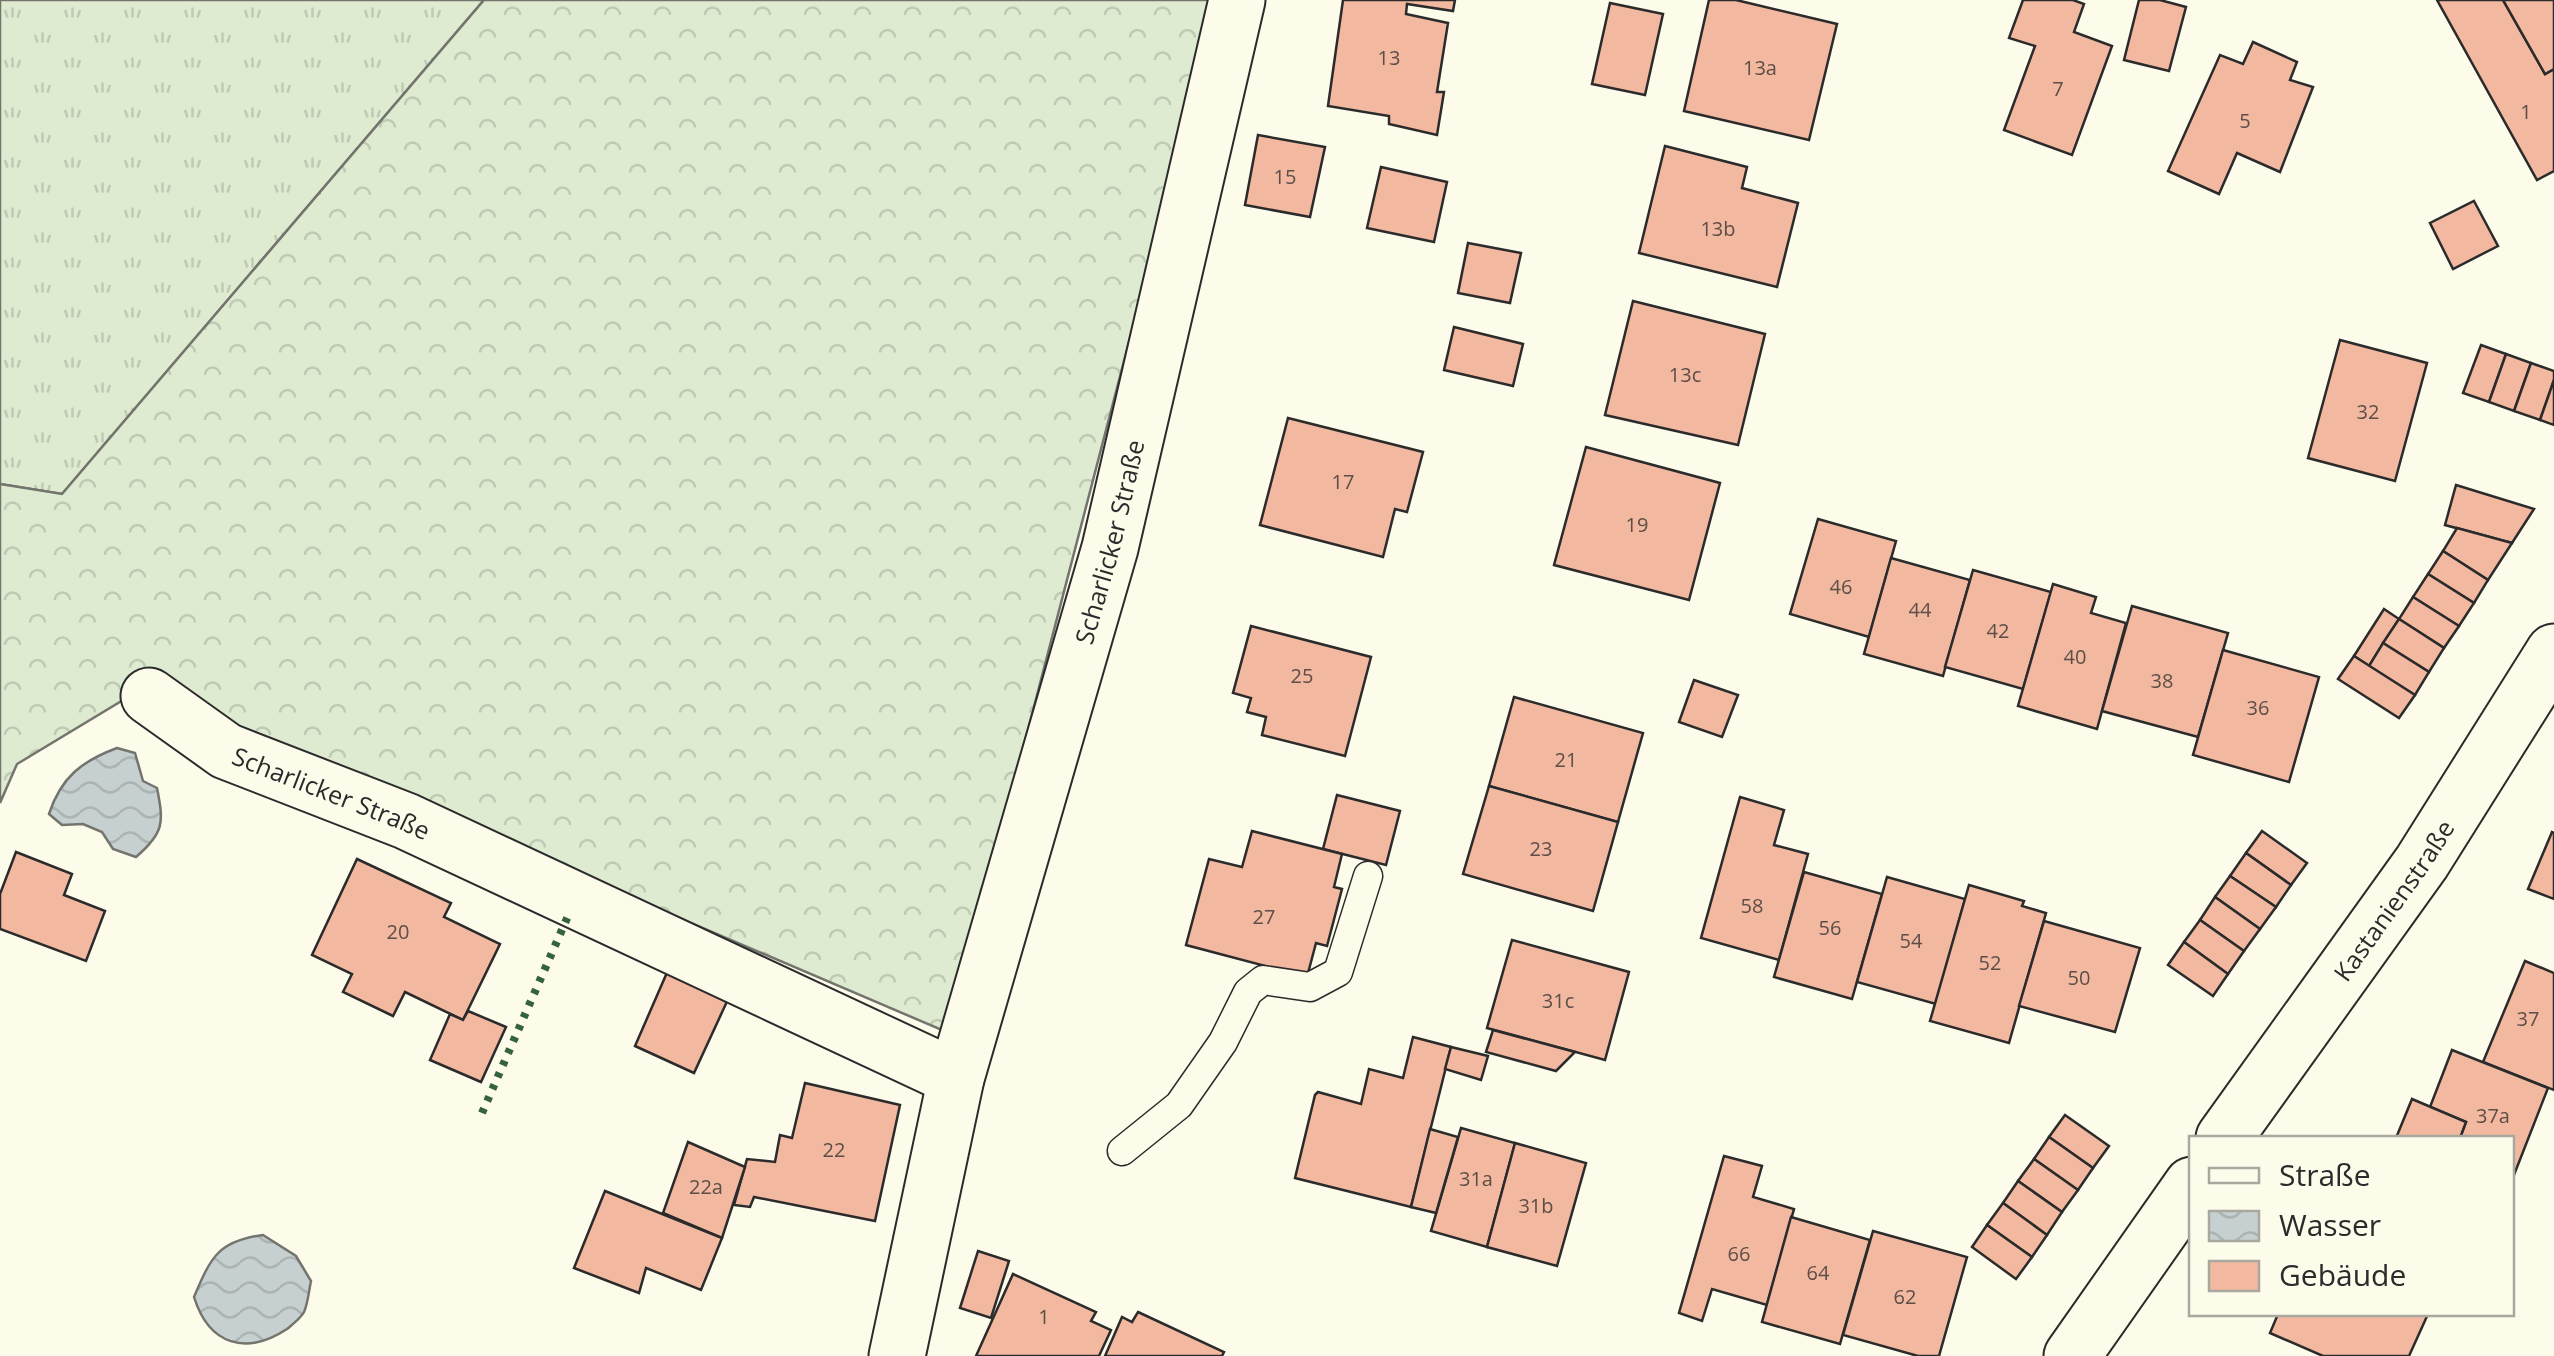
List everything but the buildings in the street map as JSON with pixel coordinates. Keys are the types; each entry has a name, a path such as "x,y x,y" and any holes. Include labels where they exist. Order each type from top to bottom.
{"street":[{"name":"Scharlicker Straße","path":"897,1356 956,1078 1110,548 1237,0"},
{"name":"Kastanienstraße","path":"2225,1136 2422,862 2554,652"},
{"name":"Scharlicker Straße","path":"149,696 226,751 406,822 956,1078"},
{"path":"2072,1356 2189,1189"}],"lane":[{"path":"1122,1151 1178,1106 1223,1042 1248,992 1263,980 1310,987 1338,972 1368,876"}],"green space":[{"path":"0,0 484,0 62,494 0,484"},
{"path":"484,0 1215,0 949,1033 267,742 158,679 17,764 0,803 0,484 62,494"}],"water":[{"path":"117,748 135,753 143,781 157,788 160,827 136,857 113,849 102,832 83,824 62,825 49,814 74,772"},
{"path":"263,1235 296,1256 311,1281 305,1308 294,1323 272,1337 257,1342 231,1341 209,1326 194,1297 218,1253 236,1242"}],"hedge":[{"path":"482,1113 568,916"}]}
